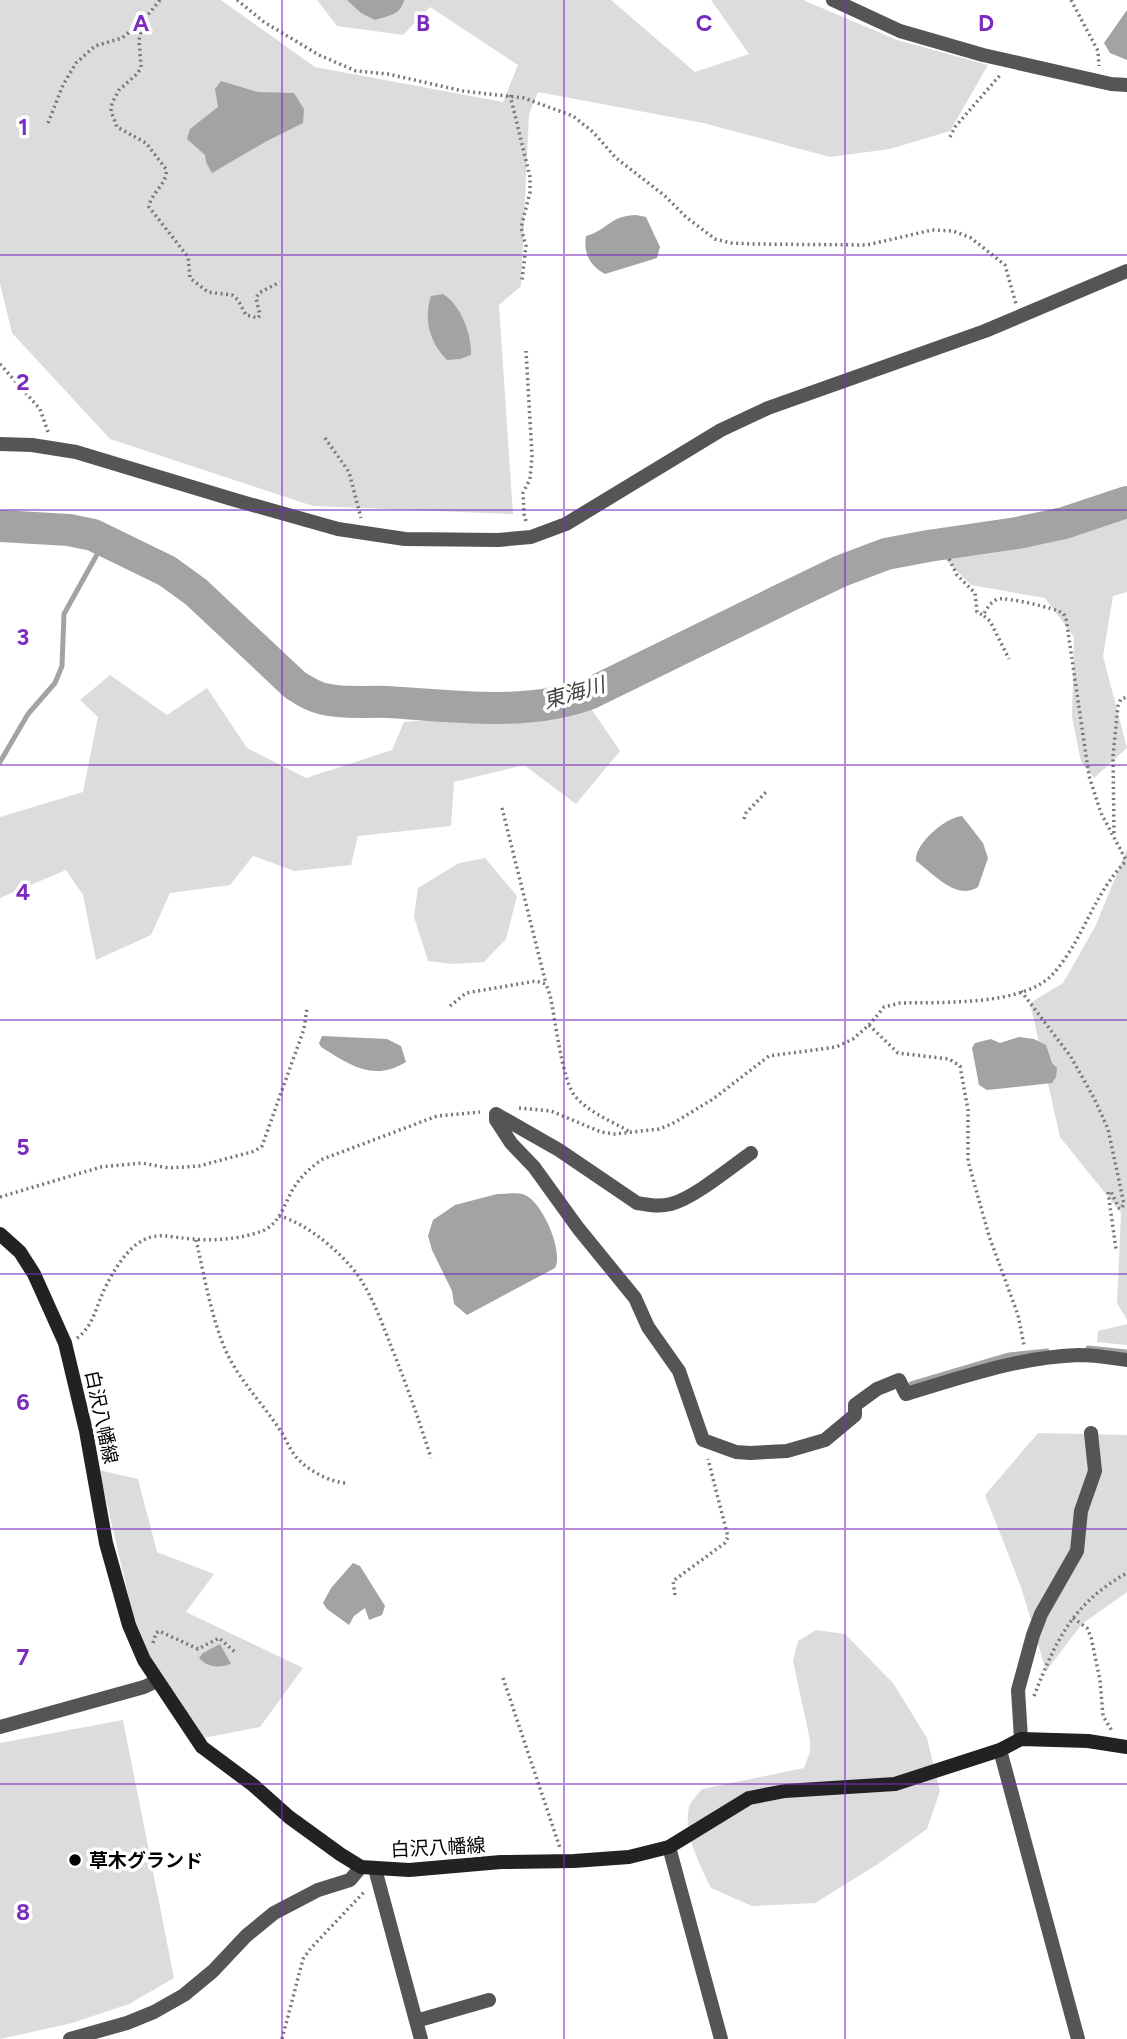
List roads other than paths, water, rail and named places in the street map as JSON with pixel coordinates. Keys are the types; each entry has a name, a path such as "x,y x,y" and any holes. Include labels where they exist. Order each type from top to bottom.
{"main road":[{"name":"白沢八幡線","path":"0,1234 20,1252 34,1275 65,1343 86,1431 106,1543 129,1625 156,1681 202,1747 253,1785 289,1817 340,1854 371,1872 501,1862 629,1857 669,1847 749,1798 785,1791 895,1784 1000,1750 1021,1739 1088,1741 1122,1747"}],"street":[{"path":"833,0 900,31 1009,61 1100,82 1127,85"},
{"path":"0,444 76,452 338,529 405,539 498,540 531,537 566,524 721,430 768,408 985,331 1127,271"},
{"path":"751,1153 683,1200 653,1206 638,1203 559,1150 496,1114 496,1120 511,1143 534,1167 578,1228 635,1298 649,1327 679,1371 703,1440 743,1452 787,1451 825,1440 855,1415 856,1405 864,1398 899,1380 906,1394 994,1367 1026,1361 1080,1355 1127,1360"},
{"path":"1021,1739 1018,1690 1032,1635 1047,1602 1077,1551 1081,1511 1095,1471 1091,1433"},
{"path":"0,1727 144,1688 156,1681"},
{"path":"1000,1750 1078,2039"},
{"path":"669,1847 721,2039"},
{"path":"70,2039 127,2023 154,2012 184,1995 274,1913 318,1890 371,1872 421,2039"},
{"path":"416,2021 489,2000"}],"waterway":[{"name":"東海川","path":"0,526 69,530 93,535 167,571 196,592 295,685 316,697 340,701 491,708 542,705 591,693 841,571 886,554 1064,523 1127,502"},
{"path":"0,762 28,714 55,683 62,666 64,614 105,540"},
{"path":"1088,1348 1127,1352"},
{"path":"911,1384 1009,1355 1047,1351"}],"place":[{"name":"草木グランド","path":"75,1860"}]}
